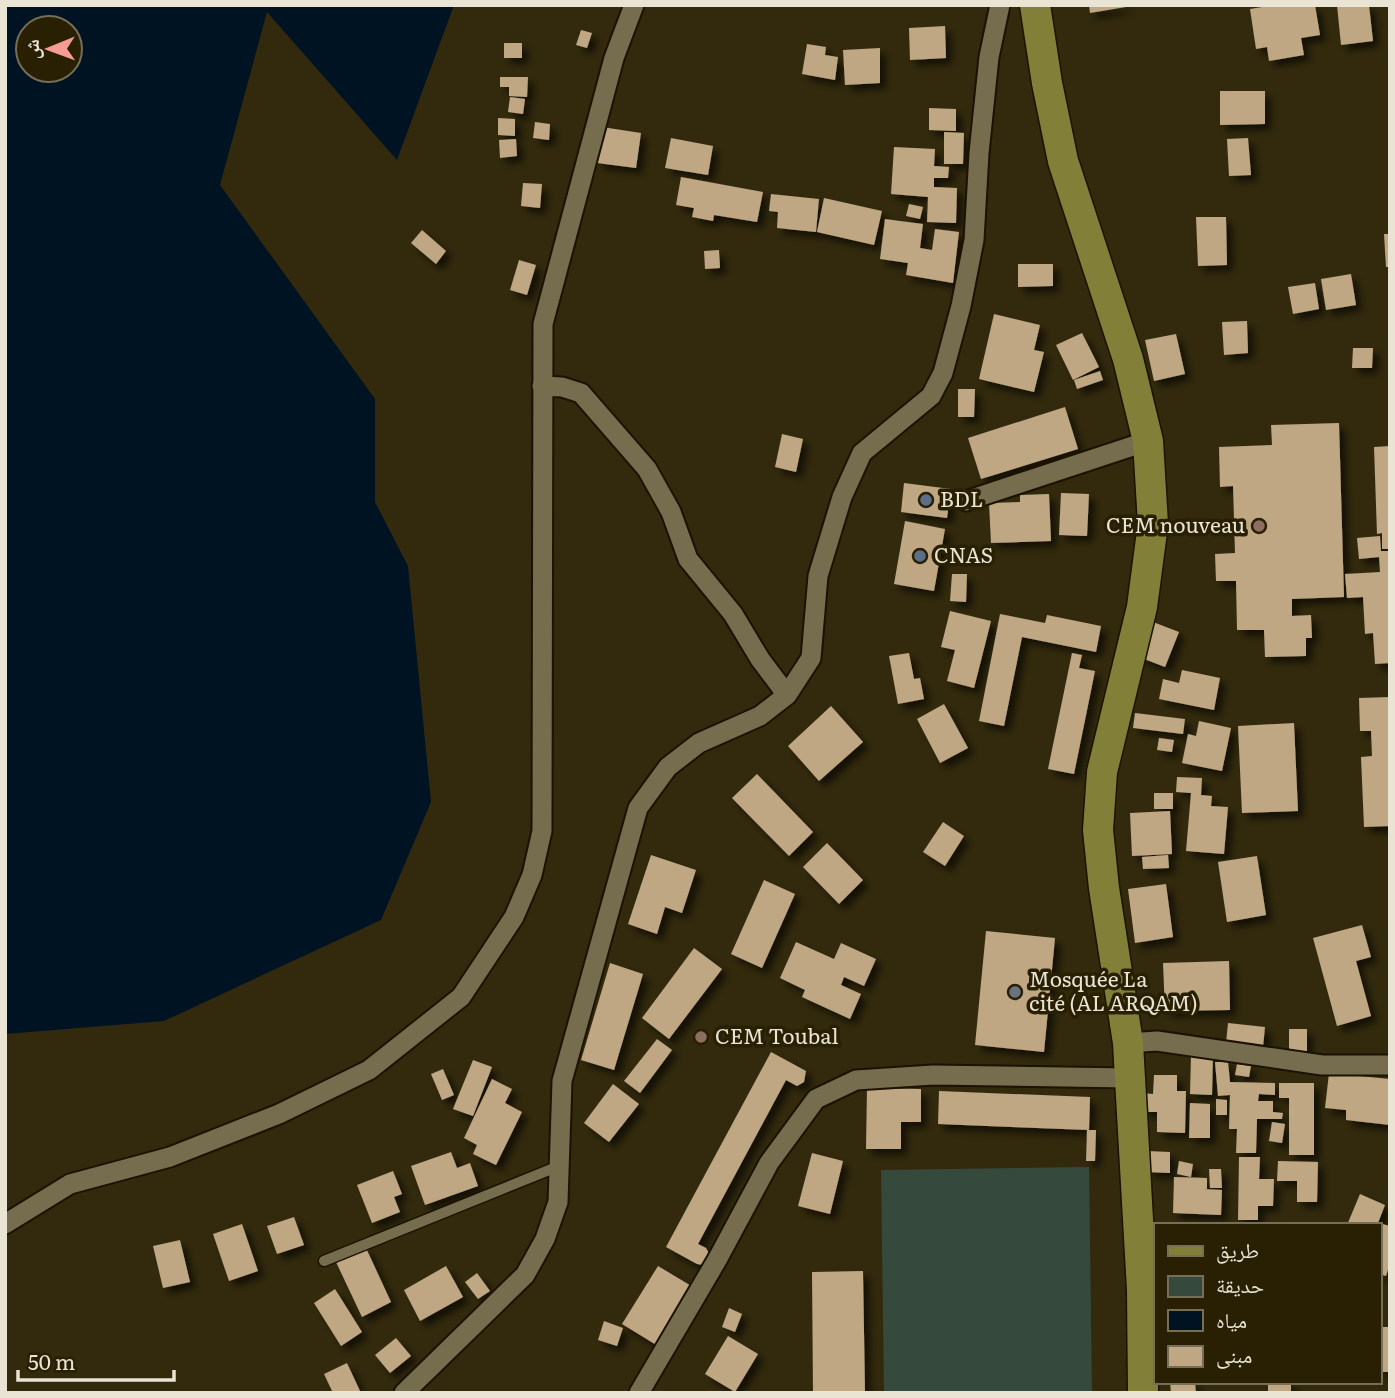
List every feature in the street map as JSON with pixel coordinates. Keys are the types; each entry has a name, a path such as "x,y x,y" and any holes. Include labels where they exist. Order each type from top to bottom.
{"main road":[{"path":"1035,5 1063,161 1128,359 1148,441 1153,524 1142,607 1102,772 1098,830 1104,888 1128,1043 1142,1290 1143,1393"}],"street":[{"path":"5,1224 70,1184 170,1157 279,1114 369,1070 461,997 514,918 532,875 542,831 543,324 614,58 634,5"},
{"path":"404,1393 525,1275 545,1239 558,1202 562,1081 638,808 668,767 699,743 760,716 788,695 811,658 818,576 842,497 862,453 931,396 943,373 961,306 974,240 979,153 989,57 1000,5"},
{"path":"542,386 562,387 581,393 647,469 671,512 688,559 733,614 760,659 788,695"},
{"path":"965,501 1148,441"},
{"path":"1128,1043 1157,1041 1322,1065 1390,1065"},
{"path":"639,1393 711,1271 769,1163 816,1099 856,1080 933,1075 1129,1078"}],"lane":[{"path":"324,1261 559,1166"}],"green space":[{"path":"1089,1167 1092,1393 884,1393 881,1170"}],"water":[{"path":"5,5 454,5 397,160 267,12 220,185 375,399 375,502 408,566 431,802 381,920 164,1021 5,1034"}],"building":[{"path":"1089,5 1126,5 1126,7 1090,13"},
{"path":"1274,5 1315,5 1320,35 1301,38 1304,55 1269,61 1267,47 1256,49 1250,9"},
{"path":"1337,5 1369,5 1373,41 1341,45"},
{"path":"945,26 946,58 910,60 909,28"},
{"path":"581,30 592,33 587,48 576,45"},
{"path":"504,43 522,43 522,58 504,58"},
{"path":"807,44 826,47 825,55 838,57 835,80 802,74"},
{"path":"880,48 880,83 845,85 843,50"},
{"path":"500,77 528,77 527,97 509,96 509,87 500,87"},
{"path":"1220,91 1265,91 1265,124 1220,125"},
{"path":"510,97 525,99 523,114 508,112"},
{"path":"929,108 956,109 956,131 929,130"},
{"path":"498,118 515,119 515,136 498,135"},
{"path":"535,122 550,124 549,140 533,138"},
{"path":"602,127 641,133 636,168 597,163"},
{"path":"944,132 964,133 963,164 944,164"},
{"path":"671,138 713,146 708,175 665,168"},
{"path":"1248,138 1251,175 1229,176 1227,139"},
{"path":"516,139 517,156 500,158 499,140"},
{"path":"894,147 935,149 934,166 949,167 948,178 934,178 934,187 957,188 956,223 927,222 928,197 891,194"},
{"path":"681,177 763,192 757,222 714,215 713,221 692,217 694,208 676,205"},
{"path":"523,183 542,184 540,208 521,206"},
{"path":"771,194 819,199 816,232 777,228 778,212 769,211"},
{"path":"824,198 882,211 874,245 817,232"},
{"path":"909,204 923,207 920,219 906,216"},
{"path":"1196,217 1226,217 1227,265 1198,266"},
{"path":"885,219 923,224 920,248 932,250 935,229 959,232 953,283 906,275 908,263 880,259"},
{"path":"422,230 446,251 436,264 411,243"},
{"path":"1384,234 1390,234 1390,267 1386,267"},
{"path":"719,250 720,268 705,269 704,251"},
{"path":"519,260 536,265 527,295 510,290"},
{"path":"1018,264 1053,264 1053,286 1018,287"},
{"path":"1351,274 1356,305 1326,310 1321,279"},
{"path":"1315,283 1319,309 1293,314 1288,287"},
{"path":"994,314 1040,325 1034,350 1044,352 1034,392 979,379"},
{"path":"1247,321 1248,353 1224,355 1222,322"},
{"path":"1082,333 1099,367 1073,380 1056,345"},
{"path":"1176,334 1185,374 1154,381 1145,340"},
{"path":"1353,348 1373,348 1372,368 1352,368"},
{"path":"1100,371 1103,380 1077,389 1074,380"},
{"path":"958,389 975,389 974,417 958,417"},
{"path":"1065,407 1078,449 981,479 968,438"},
{"path":"1339,423 1344,597 1292,599 1292,616 1311,615 1312,638 1306,638 1306,656 1265,657 1264,630 1237,630 1236,581 1216,581 1215,554 1235,553 1233,486 1220,487 1219,447 1272,445 1271,425"},
{"path":"782,434 803,439 796,472 775,467"},
{"path":"1390,446 1390,549 1382,549 1382,533 1377,534 1374,447"},
{"name":"BDL","path":"904,483 951,489 947,518 901,512"},
{"path":"1061,493 1089,494 1087,536 1059,535"},
{"path":"1049,494 1051,541 991,543 989,503 1020,502 1020,495"},
{"name":"CNAS","path":"905,521 945,529 934,591 894,584"},
{"path":"1380,536 1381,551 1390,551 1390,663 1375,664 1373,633 1365,634 1363,597 1347,598 1345,574 1380,572 1379,557 1359,559 1357,538"},
{"path":"952,574 967,574 966,602 950,601"},
{"path":"950,611 991,621 974,688 947,681 955,650 941,647"},
{"path":"1000,614 1045,623 1047,615 1101,626 1096,652 1022,637 1004,726 979,721"},
{"path":"1153,622 1179,632 1165,667 1139,657"},
{"path":"909,653 914,679 920,678 924,699 898,704 889,656"},
{"path":"1072,653 1082,655 1079,668 1095,671 1074,774 1048,769"},
{"path":"1182,670 1220,678 1214,710 1159,699 1163,679 1179,683"},
{"path":"1390,697 1390,826 1364,827 1361,757 1372,756 1371,731 1360,731 1359,698"},
{"path":"944,704 968,748 940,763 917,719"},
{"path":"831,706 863,742 819,781 788,746"},
{"path":"1135,713 1185,719 1183,734 1133,728"},
{"path":"1199,721 1231,728 1222,771 1182,763 1188,734 1196,736"},
{"path":"1294,723 1298,811 1242,813 1238,726"},
{"path":"1159,738 1174,740 1172,752 1157,750"},
{"path":"757,774 813,832 789,856 732,798"},
{"path":"1177,777 1202,778 1201,795 1212,796 1211,806 1228,807 1224,854 1186,851 1191,793 1176,792"},
{"path":"1154,793 1173,793 1173,809 1154,809"},
{"path":"1170,811 1172,854 1132,856 1130,813"},
{"path":"943,822 964,836 945,866 923,852"},
{"path":"827,843 863,880 839,904 803,867"},
{"path":"651,855 696,870 682,913 665,907 657,934 628,924"},
{"path":"1168,855 1169,868 1143,869 1142,857"},
{"path":"1257,856 1266,915 1227,922 1218,862"},
{"path":"764,880 795,894 762,968 731,954"},
{"path":"1166,884 1173,937 1135,943 1128,889"},
{"path":"1362,925 1371,957 1356,961 1371,1016 1337,1026 1313,938"},
{"name":"Mosquée La cité (AL ARQAM)","path":"986,931 1055,938 1044,1052 975,1045"},
{"path":"796,942 834,959 841,943 876,959 864,986 844,977 841,985 861,994 850,1019 802,997 805,990 780,978"},
{"path":"694,948 722,969 669,1039 642,1018"},
{"path":"1229,961 1230,1010 1165,1011 1163,963"},
{"path":"610,963 643,974 614,1070 581,1060"},
{"path":"1228,1023 1265,1027 1263,1047 1226,1043"},
{"path":"1289,1029 1307,1029 1307,1051 1289,1051"},
{"path":"657,1039 672,1050 640,1093 624,1081"},
{"path":"771,1052 806,1071 804,1082 797,1086 786,1080 698,1244 706,1248 710,1255 703,1265 697,1264 666,1247"},
{"path":"1191,1055 1213,1055 1212,1095 1190,1094"},
{"path":"473,1060 492,1067 473,1116 453,1109"},
{"path":"1215,1062 1228,1062 1230,1082 1275,1083 1275,1095 1259,1094 1258,1101 1273,1101 1273,1112 1283,1113 1282,1119 1257,1119 1256,1153 1236,1153 1237,1129 1229,1129 1230,1095 1218,1096"},
{"path":"1237,1064 1251,1066 1249,1077 1235,1075"},
{"path":"443,1069 454,1095 442,1100 431,1074"},
{"path":"1329,1073 1390,1079 1390,1125 1346,1120 1346,1110 1325,1108"},
{"path":"1154,1075 1177,1075 1177,1091 1186,1091 1185,1133 1157,1132 1157,1112 1142,1112 1142,1093 1153,1094"},
{"path":"492,1079 512,1089 505,1103 522,1112 496,1165 473,1154 477,1145 464,1138"},
{"path":"1279,1083 1314,1083 1314,1155 1289,1155 1289,1098 1279,1098"},
{"path":"613,1084 639,1104 609,1142 584,1123"},
{"path":"867,1088 921,1089 921,1122 901,1122 901,1149 866,1149"},
{"path":"939,1091 1090,1097 1089,1130 938,1124"},
{"path":"1216,1099 1227,1100 1227,1115 1216,1115"},
{"path":"1190,1103 1210,1104 1210,1138 1189,1138"},
{"path":"1272,1122 1285,1124 1282,1143 1269,1141"},
{"path":"1087,1130 1096,1130 1095,1161 1086,1161"},
{"path":"1147,1151 1170,1152 1170,1173 1146,1172"},
{"path":"451,1152 457,1168 470,1163 478,1186 425,1205 411,1166"},
{"path":"812,1153 843,1161 830,1214 798,1206"},
{"path":"1239,1157 1260,1157 1259,1179 1274,1179 1273,1206 1258,1206 1258,1220 1238,1220"},
{"path":"1179,1161 1193,1164 1191,1177 1177,1174"},
{"path":"1278,1161 1318,1162 1317,1202 1297,1202 1297,1181 1277,1181"},
{"path":"1209,1169 1221,1169 1222,1188 1210,1188"},
{"path":"393,1171 402,1194 394,1197 400,1212 372,1223 357,1185"},
{"path":"1174,1177 1207,1178 1207,1189 1203,1189 1222,1190 1221,1215 1173,1213"},
{"path":"1360,1194 1385,1205 1378,1223 1348,1223"},
{"path":"294,1217 304,1245 277,1254 267,1226"},
{"path":"242,1224 258,1271 229,1281 213,1234"},
{"path":"1381,1224 1390,1226 1390,1263 1386,1276 1381,1275"},
{"path":"180,1240 190,1282 163,1288 153,1246"},
{"path":"366,1248 391,1302 362,1317 336,1262"},
{"path":"446,1266 463,1297 420,1321 404,1290"},
{"path":"658,1266 693,1287 658,1346 622,1324"},
{"path":"863,1271 865,1393 813,1393 812,1272"},
{"path":"477,1273 490,1291 478,1299 465,1282"},
{"path":"335,1289 362,1332 341,1346 314,1303"},
{"path":"729,1308 742,1314 735,1332 722,1327"},
{"path":"604,1321 623,1328 617,1346 598,1340"},
{"path":"1381,1327 1390,1327 1390,1372 1381,1372"},
{"path":"728,1336 758,1354 735,1392 705,1374"},
{"path":"396,1338 411,1356 390,1373 375,1355"},
{"path":"347,1363 360,1391 333,1393 324,1374"},
{"path":"1170,1384 1195,1384 1196,1393 1171,1393"},
{"path":"1268,1384 1291,1384 1291,1393 1268,1393"}],"place":[{"name":"BDL","path":"926,500"},
{"name":"CEM nouveau","path":"1259,526"},
{"name":"CNAS","path":"920,556"},
{"name":"Mosquée La cité (AL ARQAM)","path":"1015,992"},
{"name":"CEM Toubal","path":"701,1037"}]}
